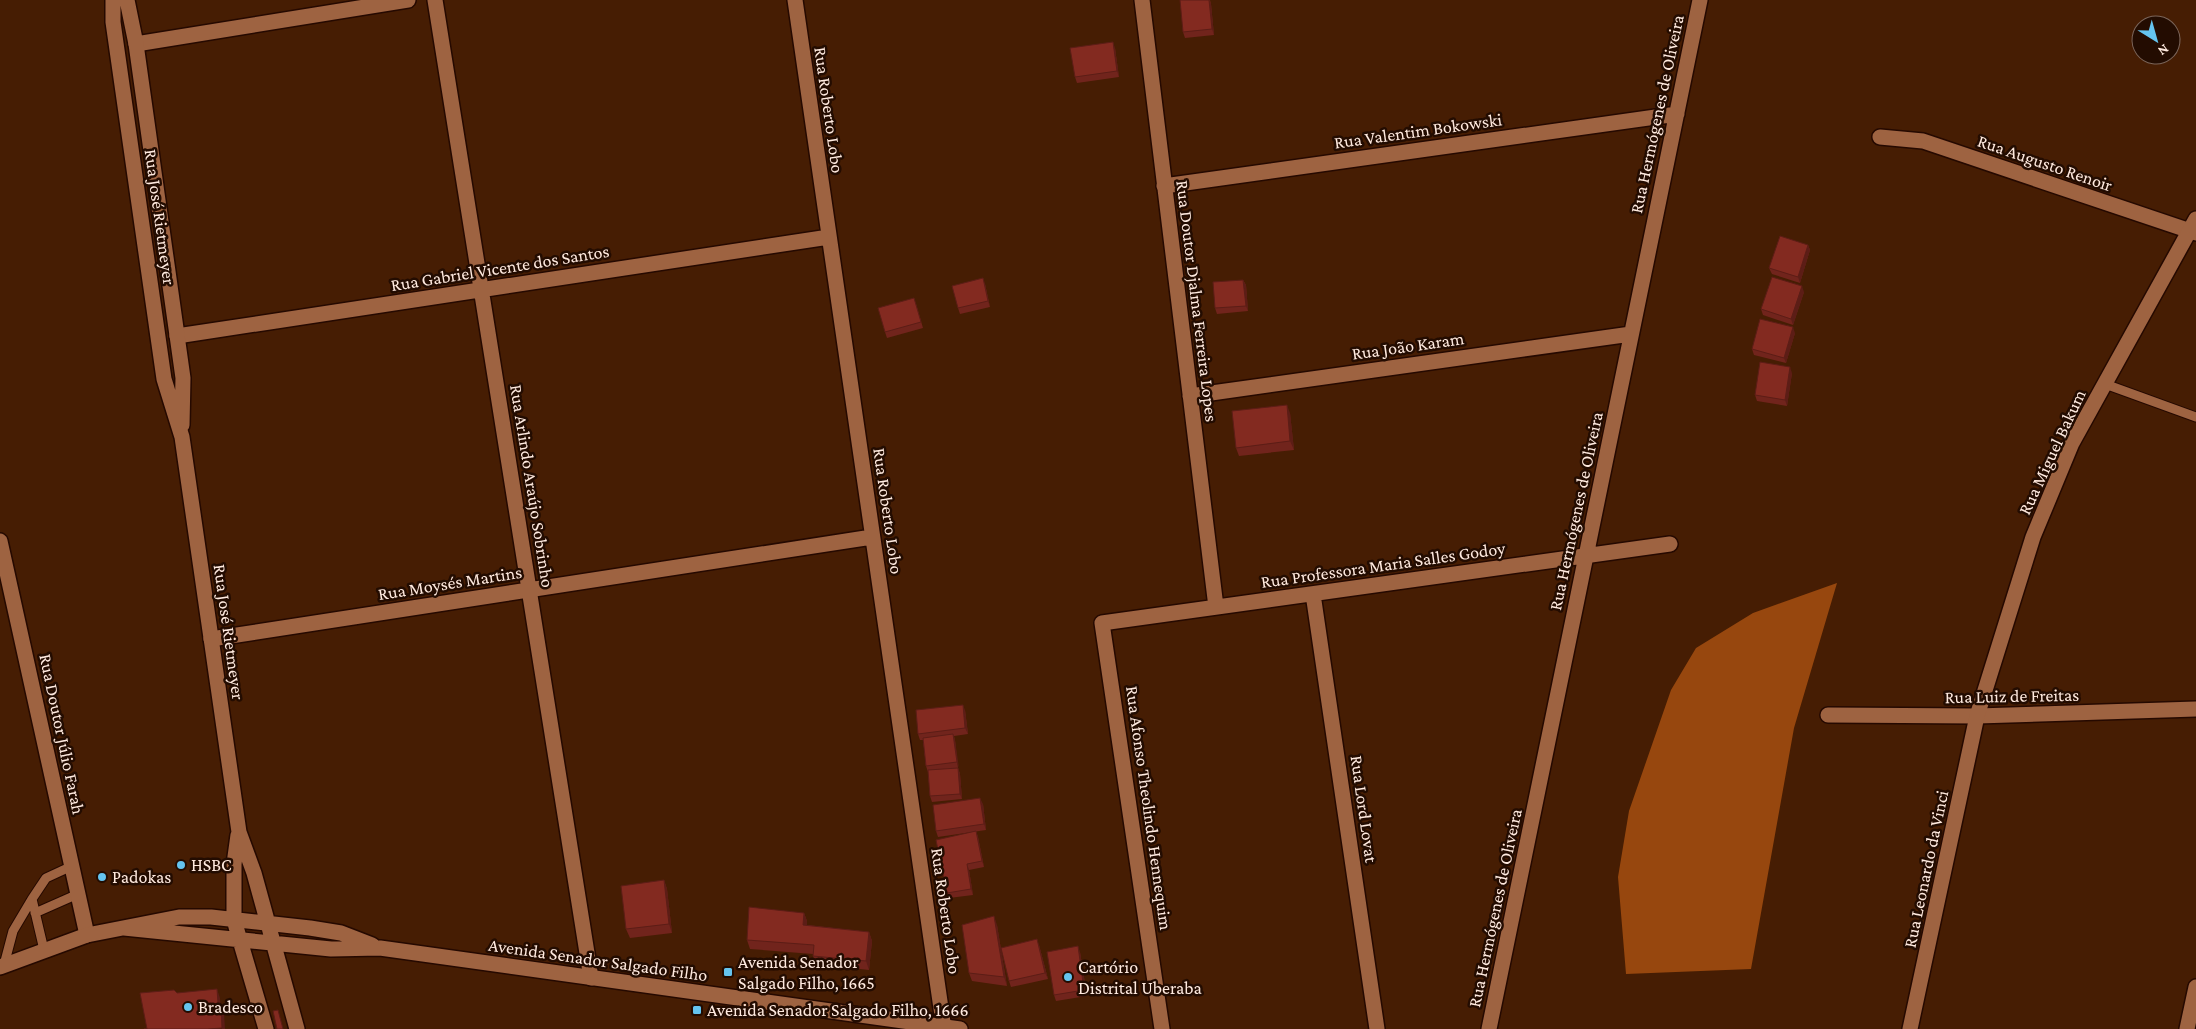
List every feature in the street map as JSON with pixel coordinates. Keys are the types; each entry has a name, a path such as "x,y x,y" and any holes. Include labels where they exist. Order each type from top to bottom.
{"street":[{"name":"Rua José Rietmeyer","path":"113,0 113,22 164,379 182,437"},
{"name":"Rua José Rietmeyer","path":"127,0 136,44 183,378 182,437 239,832 251,865 297,1029"},
{"path":"136,44 408,0"},
{"name":"Rua Arlindo Araújo Sobrinho","path":"435,0 591,978"},
{"name":"Rua Roberto Lobo","path":"794,0 944,1028"},
{"name":"Rua Doutor Djalma Ferreira Lopes","path":"1142,0 1216,607"},
{"name":"Rua Hermógenes de Oliveira","path":"1489,1029 1700,0"},
{"name":"Rua Valentim Bokowski","path":"1164,186 1677,114"},
{"name":"Rua Augusto Renoir","path":"1880,137 1923,141 2194,228"},
{"name":"Rua Miguel Bakum","path":"1978,716 2018,579 2038,522 2072,443 2194,228"},
{"name":"Rua Gabriel Vicente dos Santos","path":"177,336 829,238"},
{"name":"Rua João Karam","path":"1190,396 1632,334"},
{"name":"Rua Moysés Martins","path":"211,640 872,537"},
{"name":"Rua Doutor Júlio Farah","path":"0,540 86,934"},
{"name":"Rua Professora Maria Salles Godoy","path":"1102,623 1670,544"},
{"name":"Rua Lord Lovat","path":"1313,594 1377,1029"},
{"name":"Rua Afonso Theolindo Hennequim","path":"1102,623 1162,1029"},
{"name":"Rua Luiz de Freitas","path":"1828,715 1978,716 2196,709"},
{"name":"Rua Leonardo da Vinci","path":"1910,1029 1978,716"},
{"name":"Rua José Rietmeyer","path":"239,832 234,864 234,920 266,1029"},
{"name":"Avenida Senador Salgado Filho","path":"2,966 86,934 179,917 266,923 340,934 380,948"},
{"name":"Avenida Senador Salgado Filho","path":"124,928 331,949 380,948 960,1029"},
{"path":"2187,1029 2196,987"}],"lane":[{"path":"2105,384 2196,417"},
{"path":"2,966 13,931 46,878 72,866"},
{"path":"35,913 78,894"},
{"path":"32,899 44,950"}],"shaded area":[{"path":"1837,583 1794,728 1751,969 1626,974 1618,877 1629,811 1671,690 1696,648 1753,613"}],"building":[{"path":"1180,0 1209,0 1212,29 1183,32"},
{"path":"1113,42 1117,71 1075,77 1070,48"},
{"path":"1780,236 1808,245 1798,277 1769,268"},
{"path":"1772,277 1802,286 1791,319 1761,309"},
{"path":"983,278 988,301 958,308 952,286"},
{"path":"1243,280 1246,306 1215,308 1213,282"},
{"path":"914,298 921,322 885,332 878,308"},
{"path":"1760,319 1793,327 1784,358 1752,349"},
{"path":"1760,362 1790,367 1785,400 1755,395"},
{"path":"1287,405 1290,441 1236,448 1232,411"},
{"path":"963,705 965,728 918,734 916,710"},
{"path":"953,734 957,762 926,766 923,738"},
{"path":"958,768 960,794 930,796 928,770"},
{"path":"980,798 984,824 936,831 933,805"},
{"path":"976,831 982,861 967,864 971,889 947,893 936,840"},
{"path":"664,880 669,924 626,929 621,886"},
{"path":"749,907 804,913 803,925 869,932 866,961 813,956 814,945 747,940"},
{"path":"994,916 1004,977 969,973 962,925"},
{"path":"1037,939 1045,973 1009,981 1001,948"},
{"name":"Cartório Distrital Uberaba","path":"1078,946 1084,990 1054,995 1047,952"},
{"path":"217,989 218,1003 221,1004 222,1028 147,1029 140,993 174,990 177,993"},
{"path":"278,1010 283,1029 277,1029 273,1011"}],"place":[{"name":"HSBC","path":"181,865"},
{"name":"Padokas","path":"102,877"},
{"name":"Avenida Senador Salgado Filho, 1665","path":"728,972"},
{"name":"Cartório Distrital Uberaba","path":"1068,977"},
{"name":"Bradesco","path":"188,1007"},
{"name":"Avenida Senador Salgado Filho, 1666","path":"697,1010"}]}
